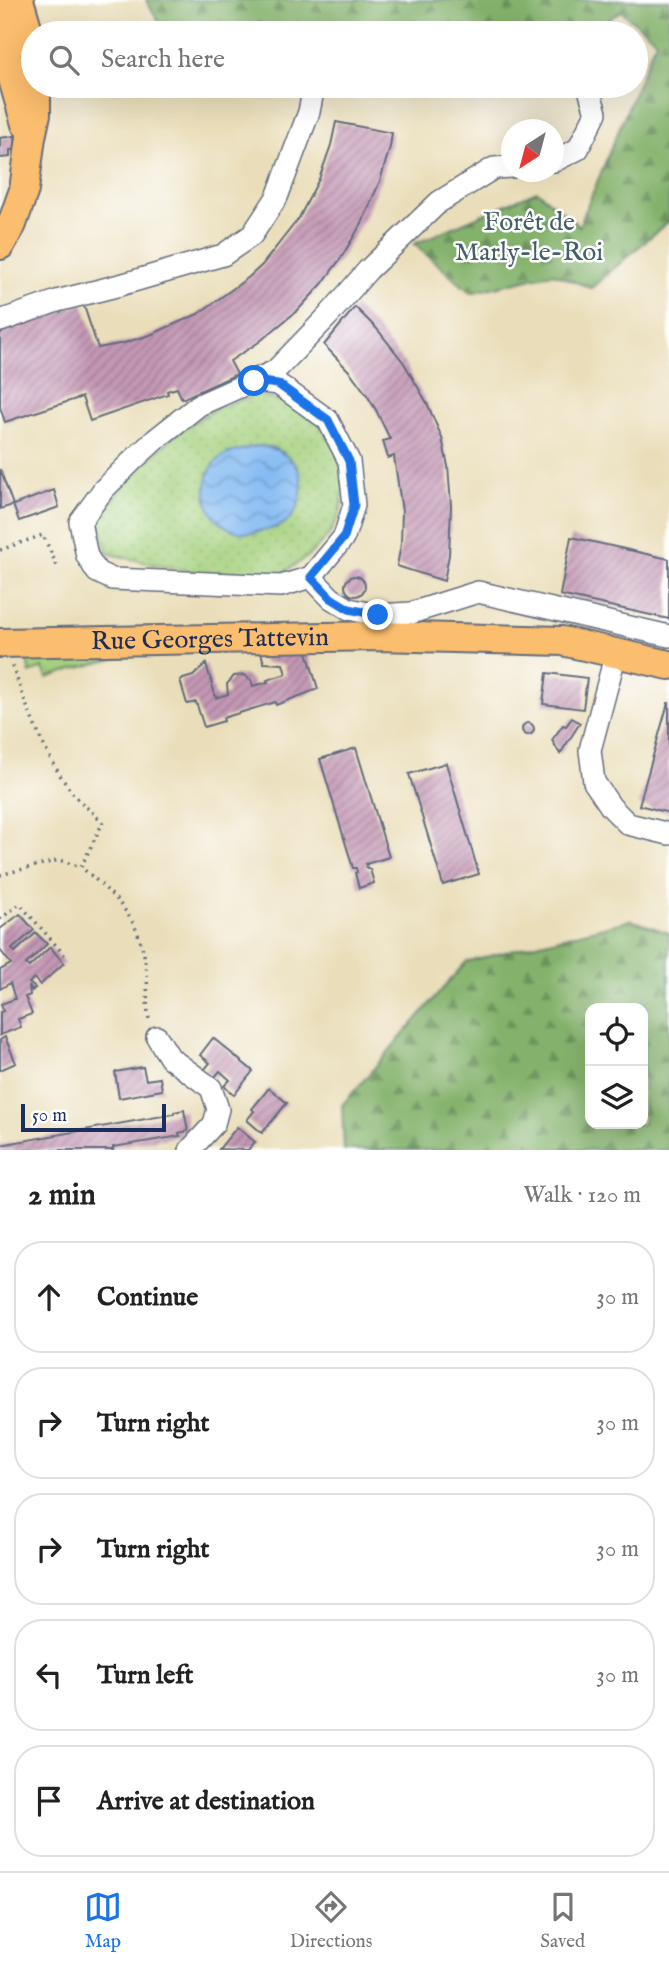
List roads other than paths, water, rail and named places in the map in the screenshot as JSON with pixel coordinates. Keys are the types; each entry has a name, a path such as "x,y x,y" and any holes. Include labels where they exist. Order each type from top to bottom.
{"main road":[{"path":"6,0 21,91"},
{"path":"19,0 25,21"},
{"path":"22,98 31,138"},
{"path":"0,245 12,224 24,190 36,98"},
{"name":"Rue Georges Tattevin","path":"3,643 378,636 562,641 616,653 667,655"}],"street":[{"path":"0,321 57,301 223,255 252,235 277,197 312,98"},
{"path":"564,156 578,149 596,113 592,98"},
{"path":"254,381 278,384 328,420 349,461 354,505 344,537 311,577 281,586 112,579 97,572 87,556 80,522 103,490 156,439 199,405 275,371 368,270 439,202 494,169 501,168"},
{"path":"311,577 331,598 349,609 378,615 411,613 478,592 667,655"},
{"path":"616,653 590,750 594,782 611,807 628,824 669,834"},
{"path":"157,1037 170,1058 211,1088 218,1109 214,1124 190,1150"}],"water":[{"path":"257,446 286,455 298,469 302,488 297,508 289,520 274,528 245,533 230,529 214,516 207,499 207,481 214,464 221,457"}],"park label":[{"name":"Forêt de Marly-le-Roi","path":"529,237"}]}
